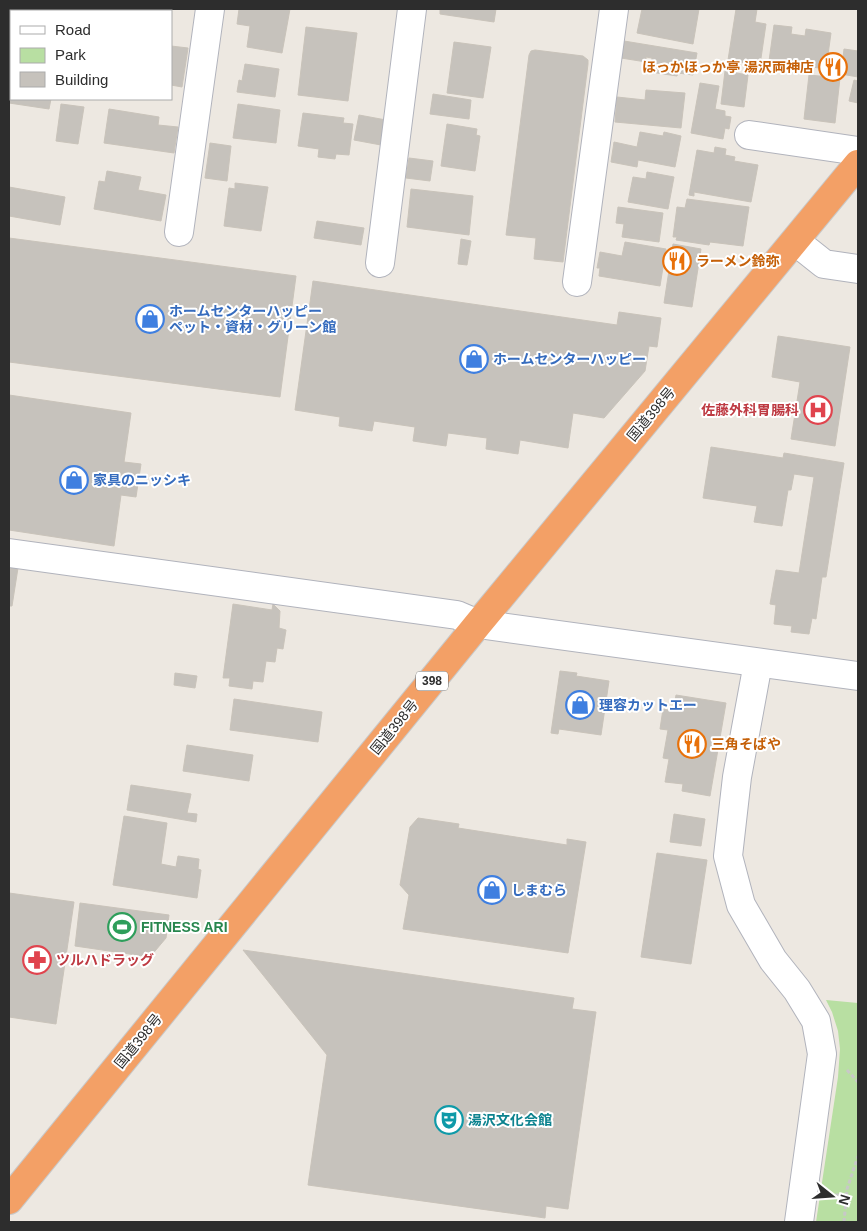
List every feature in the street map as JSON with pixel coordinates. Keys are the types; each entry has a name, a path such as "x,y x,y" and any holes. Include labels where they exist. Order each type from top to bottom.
{"highway":[{"name":"国道398号","path":"9,1200 478,624 858,164"}],"street":[{"path":"179,232 210,9"},
{"path":"380,263 412,9"},
{"path":"577,282 614,9"},
{"path":"749,135 858,151"},
{"path":"795,241 824,264 858,269"},
{"path":"9,553 457,615 478,624 858,676"},
{"path":"758,663 737,777 728,856 741,904 773,960 797,990 816,1021 821,1046 822,1054 816,1107 799,1222"}],"path":[{"path":"844,1222 847,1189 858,1156"}],"green space":[{"path":"826,1000 858,1003 858,1222 816,1222 838,1077 840,1049 838,1031"}],"building":[{"path":"132,9 170,9 170,10"},
{"path":"239,9 290,9 282,53 247,47 250,26 237,24"},
{"path":"440,9 496,9 494,22 440,14"},
{"path":"642,9 699,9 693,44 637,33"},
{"path":"736,9 757,9 755,22 766,24 760,65 728,60"},
{"path":"774,25 792,27 791,34 805,36 806,29 831,33 826,69 769,61"},
{"path":"306,27 357,33 348,101 298,95"},
{"path":"624,41 697,53 693,75 678,73 677,76 650,72 652,58 646,57 646,62 621,58"},
{"path":"454,42 491,47 483,98 447,93"},
{"path":"172,46 188,48 182,87 172,85"},
{"path":"844,49 858,51 858,77 841,74"},
{"path":"531,51 583,56 588,60 563,262 534,259 536,238 506,235 529,55"},
{"path":"245,64 279,69 275,97 237,92 239,80 242,81"},
{"path":"725,71 748,75 744,107 721,104"},
{"path":"809,75 840,78 835,123 804,119"},
{"path":"854,80 858,81 858,103 849,101"},
{"path":"700,83 719,86 715,109 725,111 725,116 731,117 729,129 725,128 723,139 691,133"},
{"path":"646,90 685,93 681,128 615,122 617,97 645,100"},
{"path":"433,94 471,100 469,119 430,114"},
{"path":"10,96 10,100 51,100 49,109 9,103"},
{"path":"61,104 84,107 78,144 56,141"},
{"path":"238,104 280,110 276,143 233,138"},
{"path":"109,109 159,117 158,125 178,127 174,153 104,143"},
{"path":"303,113 344,118 343,123 353,124 349,155 336,154 335,159 318,157 319,149 298,146"},
{"path":"359,115 386,120 381,145 354,140"},
{"path":"447,124 477,129 476,135 480,136 475,171 441,166"},
{"path":"640,132 663,136 664,132 681,136 675,167 638,160 637,167 611,162 614,142 637,147"},
{"path":"210,143 231,146 227,181 205,178"},
{"path":"715,147 726,149 725,155 735,157 734,161 758,165 751,202 694,192 694,196 689,195 697,150 714,153"},
{"path":"409,158 433,161 430,181 406,178"},
{"path":"107,171 141,177 138,190 166,195 161,221 94,209 99,181 105,182"},
{"path":"647,172 674,177 668,209 628,202 633,177 646,179"},
{"path":"235,183 268,187 261,231 224,226 229,188 235,189"},
{"path":"9,187 65,197 60,225 9,216"},
{"path":"411,189 473,196 469,235 407,227"},
{"path":"687,199 749,207 743,246 710,242 709,245 676,240 677,237 673,237 677,207 685,208"},
{"path":"618,207 663,213 659,242 622,237 624,224 616,223"},
{"path":"317,221 364,228 361,245 314,238"},
{"name":"ホームセンターハッピー ペット・資材・グリーン館","path":"9,238 296,276 280,397 9,362"},
{"path":"461,239 471,241 467,265 458,264"},
{"path":"625,242 666,249 660,286 599,276 600,268 597,268 600,252 622,256"},
{"path":"673,244 701,249 692,307 664,303"},
{"name":"ホームセンターハッピー","path":"313,281 617,325 619,312 661,318 657,347 649,346 645,371 604,418 573,413 568,448 520,440 518,454 486,449 487,438 448,433 446,446 413,441 415,427 374,421 372,431 339,426 340,417 295,410"},
{"name":"佐藤外科胃腸科","path":"778,336 850,347 835,446 791,439 800,382 772,377"},
{"name":"家具のニッシキ","path":"9,395 131,413 124,462 141,464 136,497 121,495 114,546 9,530"},
{"path":"711,447 783,458 784,453 844,463 826,577 822,577 816,619 812,618 809,634 791,632 792,626 774,624 776,605 770,604 776,570 799,573 814,477 794,474 791,490 788,490 782,526 754,522 757,506 703,498"},
{"path":"9,566 18,568 12,606 9,606"},
{"path":"233,604 272,610 273,604 280,611 279,628 286,630 283,649 277,648 275,662 266,661 263,682 253,681 252,689 229,686 230,678 223,678"},
{"name":"理容カットエー","path":"560,671 577,673 576,676 609,681 601,735 559,729 558,734 551,733"},
{"path":"175,673 197,676 195,688 174,685"},
{"name":"三角そばや","path":"676,695 726,703 710,796 682,791 683,784 665,782 669,759 663,758 668,730 660,729 663,709 673,711"},
{"path":"234,699 322,712 318,742 230,730"},
{"path":"187,745 253,755 249,781 183,771"},
{"path":"131,785 191,794 187,813 197,814 196,822 127,810"},
{"path":"674,814 705,819 701,846 670,842"},
{"path":"124,816 167,823 161,864 176,867 178,856 199,859 198,869 201,870 197,898 113,885"},
{"name":"しまむら","path":"418,818 459,824 458,828 567,845 567,839 586,842 568,953 403,929 409,895 400,885 410,827"},
{"path":"657,853 707,860 691,964 641,957"},
{"name":"ツルハドラッグ","path":"9,893 74,902 56,1024 9,1017"},
{"name":"FITNESS ARI","path":"80,903 169,915 166,938 150,957 75,946"},
{"name":"湯沢文化会館","path":"243,950 574,998 572,1009 596,1012 568,1209 546,1206 545,1218 308,1185 327,1055"}],"place":[{"name":"ほっかほっか亭 湯沢両神店","path":"833,67"},
{"name":"ラーメン鈴弥","path":"677,261"},
{"name":"ホームセンターハッピー ペット・資材・グリーン館","path":"150,319"},
{"name":"ホームセンターハッピー","path":"474,359"},
{"name":"佐藤外科胃腸科","path":"818,410"},
{"name":"家具のニッシキ","path":"74,480"},
{"name":"理容カットエー","path":"580,705"},
{"name":"三角そばや","path":"692,744"},
{"name":"しまむら","path":"492,890"},
{"name":"FITNESS ARI","path":"122,927"},
{"name":"ツルハドラッグ","path":"37,960"},
{"name":"湯沢文化会館","path":"449,1120"}]}
